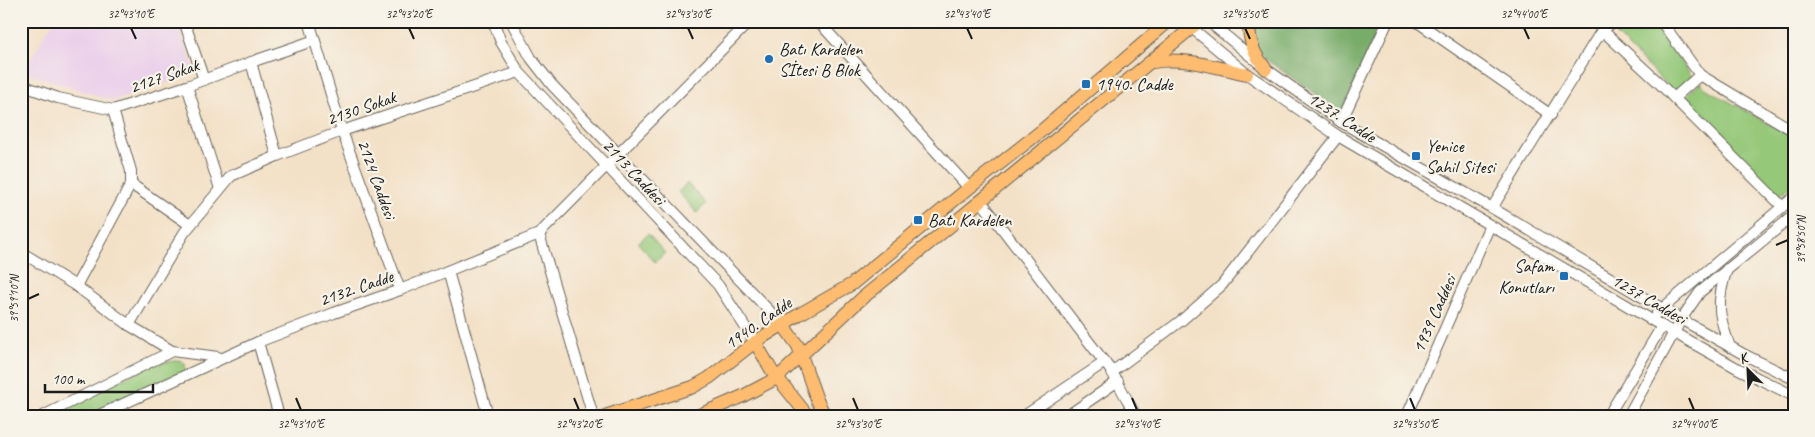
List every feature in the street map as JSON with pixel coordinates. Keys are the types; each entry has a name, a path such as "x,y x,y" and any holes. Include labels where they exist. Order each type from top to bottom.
{"main road":[{"name":"1940. Cadde","path":"605,416 701,383 727,366 755,342 852,284 968,188 1047,126 1170,21"},
{"path":"1248,21 1250,41 1256,56 1266,68"},
{"path":"699,415 743,396 777,378 860,300 1150,62 1193,24"},
{"path":"1150,62 1167,59 1176,60 1247,74"},
{"path":"783,325 795,341 802,355 816,400 826,416"},
{"path":"755,342 764,360 808,416"}],"street":[{"path":"184,21 204,80"},
{"name":"2124 Caddesi","path":"308,21 342,131 400,290"},
{"name":"2113 Caddesi","path":"493,21 502,42 519,72 718,285 755,342"},
{"name":"2113 Caddesi","path":"511,21 531,58 552,85 783,325"},
{"name":"2132. Cadde","path":"97,416 258,342 334,312 400,290 540,234 750,21"},
{"path":"818,21 968,188"},
{"name":"1237. Cadde","path":"1208,21 1266,68 1342,122 1492,208"},
{"path":"1342,122 1388,21"},
{"path":"1416,21 1551,115"},
{"path":"1492,208 1602,30 1615,21"},
{"path":"1661,21 1700,75 1794,131"},
{"name":"1237. Cadde","path":"1193,24 1247,74 1338,136 1490,225"},
{"path":"1602,30 1674,98 1782,206"},
{"name":"2127 Sokak","path":"21,85 58,98 113,110 187,86 315,40"},
{"path":"251,62 277,156"},
{"name":"2130 Sokak","path":"129,324 190,225 231,176 342,131 519,72"},
{"path":"1674,98 1700,75"},
{"path":"187,86 220,189"},
{"path":"76,286 131,184 131,171 113,110"},
{"path":"1112,372 1182,320 1222,285 1338,136"},
{"path":"131,184 190,225"},
{"path":"1652,320 1661,308 1794,197"},
{"path":"981,201 1105,362 1118,381 1136,416"},
{"name":"1237 Caddesi","path":"1492,208 1661,308 1682,318 1730,347 1794,379"},
{"path":"1628,416 1682,318 1700,292 1794,215"},
{"name":"1237 Caddesi","path":"1490,225 1662,326 1737,368 1794,396"},
{"name":"1939 Caddesi","path":"1407,416 1490,225"},
{"path":"540,234 593,416"},
{"path":"21,252 76,286 129,324 172,351 218,357 219,359"},
{"path":"1727,269 1720,290 1718,309 1730,347"},
{"path":"448,271 488,416"},
{"path":"1608,416 1662,326"},
{"path":"258,342 279,416"},
{"path":"43,416 172,351"},
{"path":"1024,416 1105,362"},
{"path":"1067,416 1118,381"}],"shaded area":[{"path":"55,21 176,21 196,73 112,101 25,72 45,33"}],"green space":[{"path":"1254,21 1381,21 1342,112 1265,59 1257,48"},
{"path":"1628,21 1651,21 1693,78 1675,93 1616,35 1616,30"},
{"path":"1701,82 1705,88 1794,138 1794,183 1777,197 1682,99"},
{"path":"687,183 706,204 697,213 678,192"},
{"path":"648,234 665,253 655,262 638,243"},
{"path":"181,360 185,364 186,372 86,416 46,416 154,364"}],"place":[{"name":"Batı Kardelen Sİtesi B Blok","path":"769,59"},
{"name":"1940. Cadde","path":"1086,84"},
{"name":"Yenice Sahil Sitesi","path":"1416,156"},
{"name":"Batı Kardelen","path":"918,220"},
{"name":"Safam Konutları","path":"1564,276"}]}
